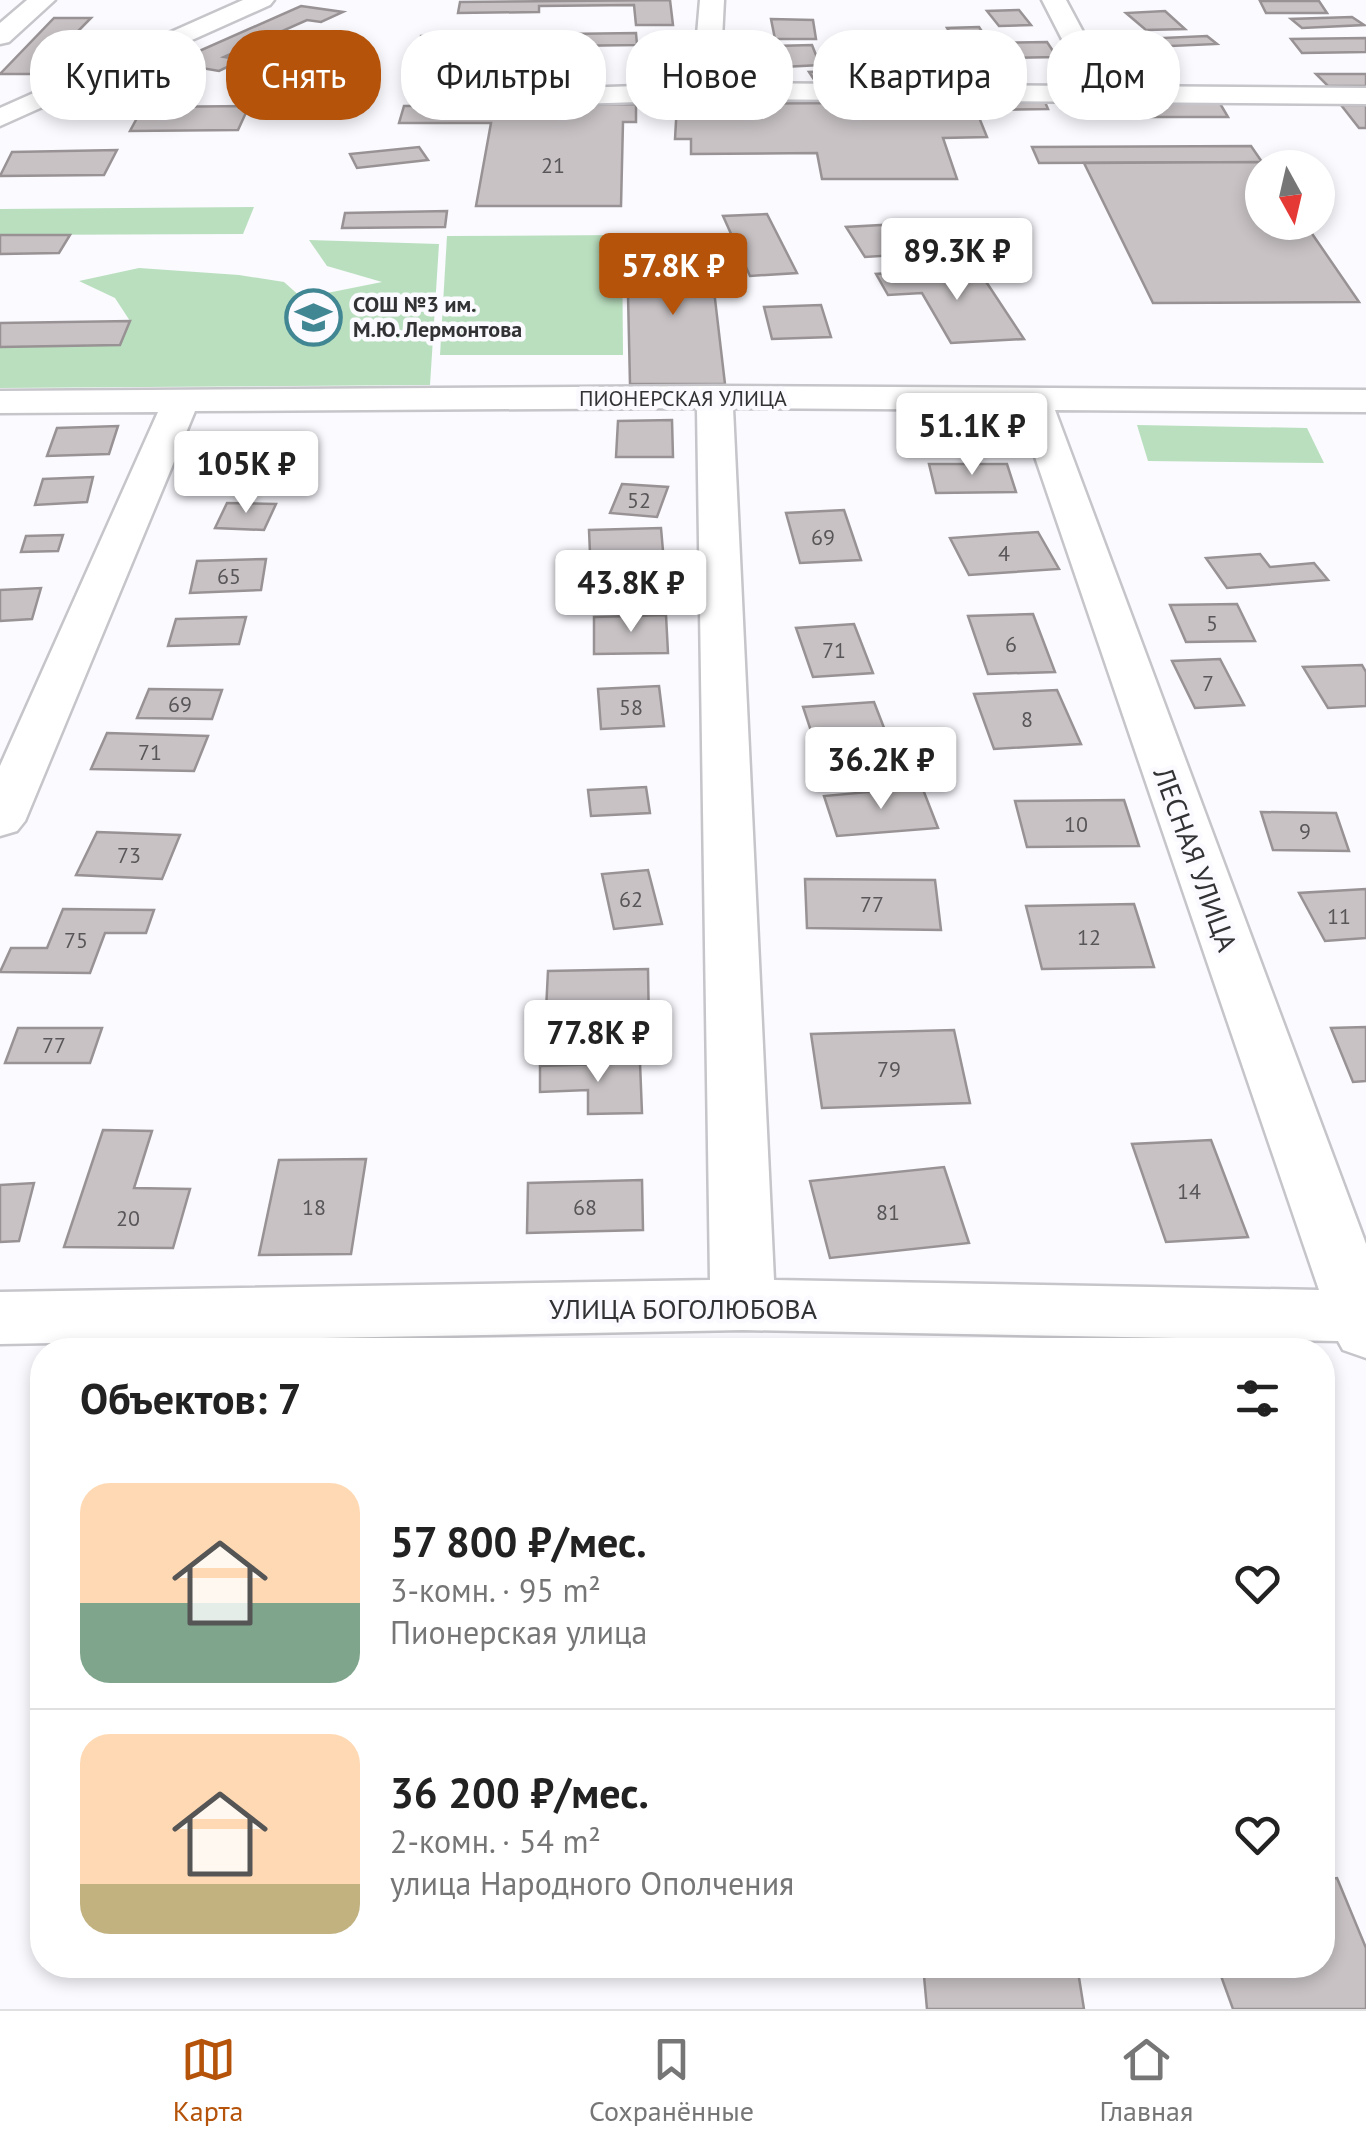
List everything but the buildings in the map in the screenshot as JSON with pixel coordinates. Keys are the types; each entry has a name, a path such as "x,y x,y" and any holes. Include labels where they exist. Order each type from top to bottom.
{"street":[{"path":"0,37 24,12 44,0"},
{"path":"0,118 262,0"},
{"path":"710,30 712,0"},
{"path":"1054,0 1070,30"},
{"path":"793,91 1047,93"},
{"path":"1180,94 1366,96"},
{"path":"715,397 743,1305"},
{"name":"ПИОНЕРСКАЯ УЛИЦА","path":"0,402 715,397 1366,401"},
{"name":"ЛЕСНАЯ УЛИЦА","path":"1034,401 1364,1322"},
{"path":"0,821 181,402"},
{"name":"УЛИЦА БОГОЛЮБОВА","path":"0,1318 743,1305 1364,1322"}],"green space":[{"path":"254,207 243,234 0,235 0,209"},
{"path":"622,235 623,355 440,355 447,236"},
{"path":"309,240 439,244 430,385 0,388 0,347 120,345 130,321 115,298 79,281 139,268 239,275 284,282 302,298 382,282 327,266"},
{"path":"1137,425 1307,428 1324,463 1148,461"}],"place":[{"name":"СОШ №3 им. М.Ю. Лермонтова","path":"314,317"}]}
